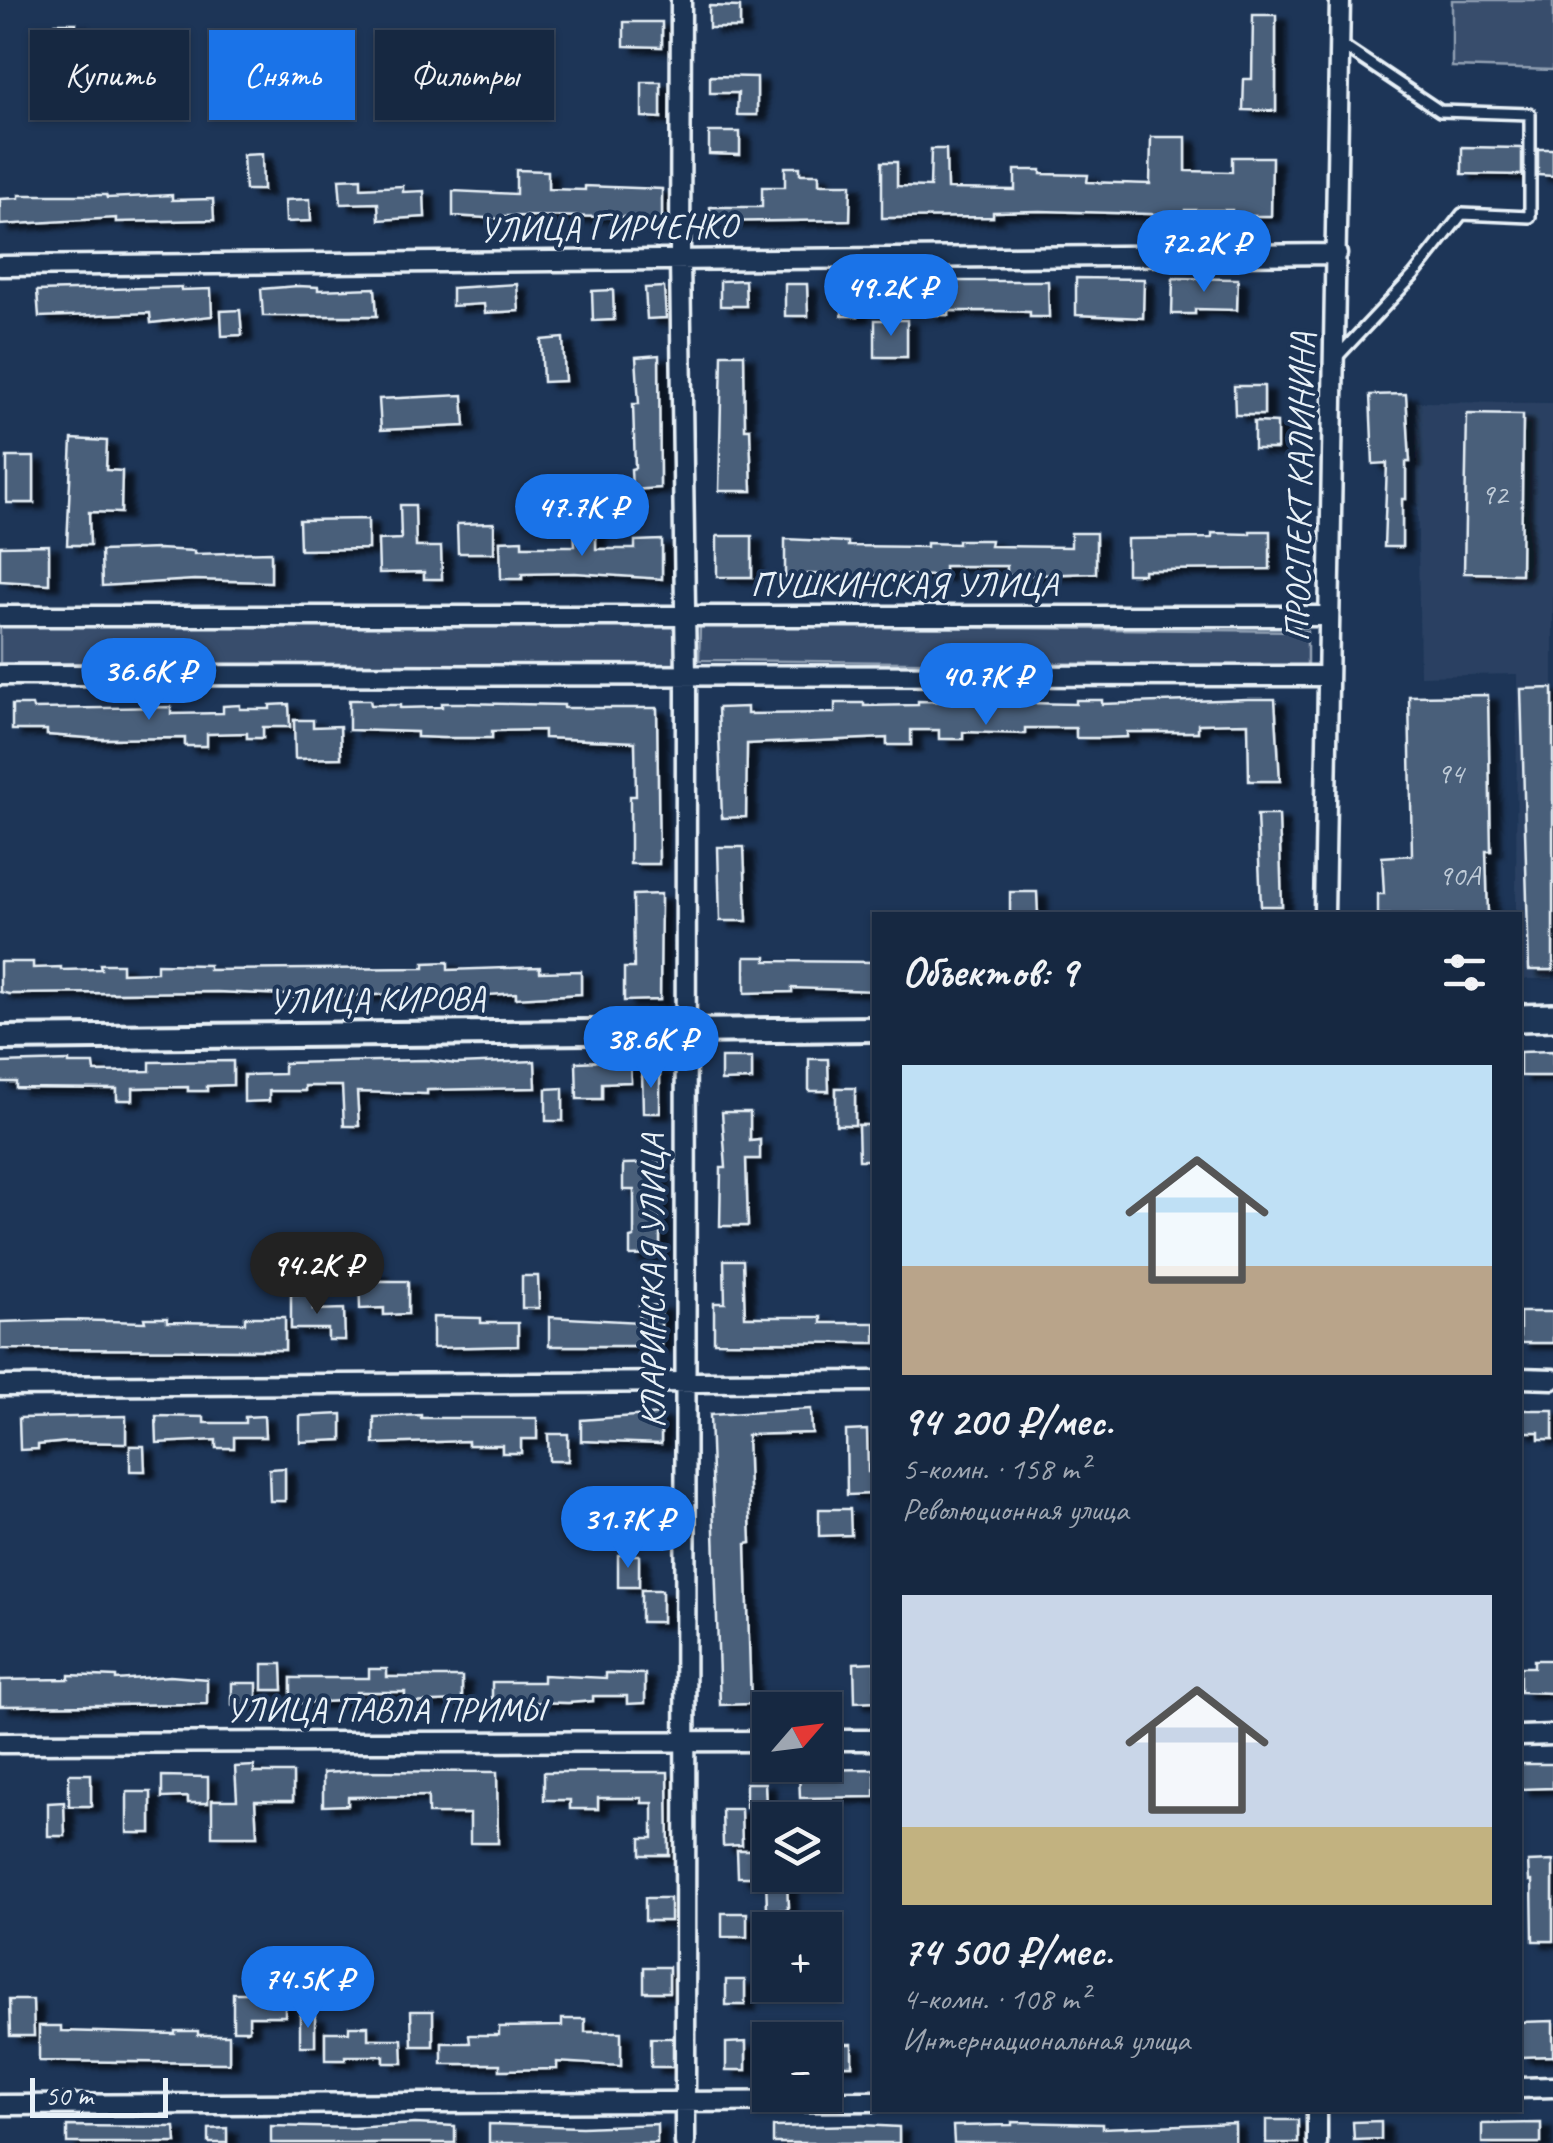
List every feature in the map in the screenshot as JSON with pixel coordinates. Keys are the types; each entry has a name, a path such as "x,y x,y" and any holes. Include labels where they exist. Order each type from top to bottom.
{"main road":[{"path":"1522,1018 1553,1017"}],"street":[{"name":"КЛАРИНСКАЯ УЛИЦА","path":"681,0 686,676 685,2143"},
{"name":"ПРОСПЕКТ КАЛИНИНА","path":"1324,912 1340,0"},
{"name":"УЛИЦА ГИРЧЕНКО","path":"0,266 1337,254"},
{"name":"ПУШКИНСКАЯ УЛИЦА","path":"0,616 1329,616"},
{"path":"0,675 1328,676"},
{"name":"УЛИЦА КИРОВА","path":"0,1038 872,1029"},
{"path":"1522,1378 1553,1378"},
{"path":"0,1386 872,1380"},
{"path":"1522,1736 1553,1735"},
{"name":"УЛИЦА ПАВЛА ПРИМЫ","path":"0,1743 752,1740"},
{"path":"842,1740 872,1740"},
{"path":"1522,2088 1553,2087"},
{"path":"0,2105 872,2101"},
{"path":"1317,2112 1317,2143"}],"lane":[{"path":"1333,362 1414,275 1462,214 1530,217 1530,114 1440,110 1340,44"}],"shaded area":[{"path":"1452,0 1553,0 1553,70 1452,67"},
{"path":"1416,402 1553,403 1553,979 1522,979 1522,912 1516,912 1517,674 1420,676"},
{"path":"0,625 675,625 677,665 0,663"},
{"path":"700,625 1307,631 1307,666 699,660"}],"building":[{"path":"709,6 740,7 740,28 709,28"},
{"path":"1253,15 1276,15 1276,111 1243,110 1244,79 1252,79"},
{"path":"624,22 662,22 662,47 624,46"},
{"path":"55,23 76,23 76,30 55,30"},
{"path":"710,76 757,77 757,115 737,115 738,93 710,93"},
{"path":"642,82 661,82 661,118 642,117"},
{"path":"709,132 740,132 740,155 709,154"},
{"path":"1151,137 1186,137 1186,171 1232,172 1232,157 1272,157 1271,216 1232,216 1232,210 1185,210 1185,215 1040,211 993,212 993,217 882,218 882,162 897,162 897,186 930,187 931,149 946,149 947,189 1015,190 1015,170 1088,175 1087,182 1150,184"},
{"path":"1462,147 1522,148 1522,175 1462,174"},
{"path":"1538,149 1553,149 1553,176 1538,175"},
{"path":"262,154 263,190 245,190 243,155"},
{"path":"785,167 800,167 800,174 819,174 819,184 851,184 850,220 710,222 710,207 762,207 762,187 785,187"},
{"path":"516,170 548,171 548,189 662,189 662,223 631,223 631,217 453,216 453,191 516,194"},
{"path":"361,178 361,188 403,186 403,192 424,191 425,217 379,220 378,203 341,204 339,179"},
{"path":"19,195 172,195 172,200 213,199 214,220 116,222 116,218 0,225 0,199"},
{"path":"310,199 311,221 286,222 285,200"},
{"path":"1076,278 1144,279 1143,318 1076,315"},
{"path":"1173,278 1238,279 1237,310 1195,309 1195,314 1172,314"},
{"path":"745,280 746,306 720,306 720,281"},
{"path":"842,280 857,280 858,316 842,316"},
{"path":"929,281 1048,281 1049,317 1000,311 929,315"},
{"path":"517,284 519,311 485,313 484,304 452,306 452,288"},
{"path":"785,284 807,284 808,316 785,316"},
{"path":"298,286 318,290 375,288 377,316 263,316 261,289"},
{"path":"664,287 666,318 647,319 645,288"},
{"path":"211,289 212,316 151,323 150,313 39,317 37,291"},
{"path":"613,290 614,320 593,321 592,291"},
{"path":"240,310 242,335 222,336 221,311"},
{"path":"875,320 907,320 907,357 875,357"},
{"path":"563,338 565,381 543,382 541,340"},
{"path":"722,354 744,354 745,429 750,429 752,491 719,491"},
{"path":"659,355 660,488 632,490 633,404 639,404 636,357"},
{"path":"1234,386 1264,386 1264,415 1235,415"},
{"path":"1406,394 1410,462 1406,462 1406,499 1402,499 1402,547 1384,547 1387,463 1373,464 1370,395"},
{"path":"463,395 465,426 381,430 379,399"},
{"path":"1467,414 1523,415 1521,574 1464,573"},
{"path":"1254,422 1277,423 1277,449 1254,449"},
{"path":"72,439 107,441 106,470 122,471 121,513 89,512 90,545 67,545"},
{"path":"7,457 34,457 34,503 7,503"},
{"path":"400,505 415,505 416,547 441,547 442,579 424,579 424,572 379,573 378,540 401,539"},
{"path":"368,519 368,549 300,550 299,520"},
{"path":"494,523 494,553 458,553 457,524"},
{"path":"574,530 596,530 596,549 635,549 635,541 662,540 662,579 575,573 522,574 522,579 501,579 500,541 522,540 522,546 575,546"},
{"path":"1270,531 1270,569 1144,570 1144,574 1127,574 1127,539 1212,538 1212,533"},
{"path":"1071,533 1096,533 1096,573 1007,576 1007,566 944,566 944,576 785,577 785,539 848,542 848,546 927,547 927,543 991,540 990,546 1071,547"},
{"path":"717,536 752,536 752,577 717,577"},
{"path":"49,545 49,584 0,581 0,546"},
{"path":"158,549 194,554 271,552 271,582 194,580 102,586 101,551"},
{"path":"1553,688 1553,970 1529,970 1521,689"},
{"path":"1488,695 1491,851 1486,851 1488,912 1378,912 1378,894 1384,894 1382,857 1412,855 1409,696"},
{"path":"1275,699 1280,781 1249,781 1248,723 1198,724 1198,732 1127,732 1127,737 1103,738 1076,738 1076,728 1025,728 1025,734 963,732 963,739 939,739 939,730 911,730 911,745 887,745 887,738 747,744 746,817 722,818 718,708 747,707 747,714 835,713 835,703 1076,704 1076,700 1102,700 1102,704"},
{"path":"349,700 370,700 371,705 400,708 462,703 657,708 659,864 630,864 630,796 636,796 635,742 544,738 544,730 492,731 492,738 443,738 417,737 417,732 349,730"},
{"path":"289,704 290,727 263,727 263,738 247,738 247,733 207,734 207,746 185,746 185,738 101,739 47,735 47,730 12,730 12,705 32,705 33,709 171,707 171,714 223,713 223,706 270,709 270,705"},
{"path":"294,720 313,720 313,727 340,726 341,758 295,759"},
{"path":"1257,815 1279,815 1282,906 1261,906"},
{"path":"718,847 744,847 747,921 720,921"},
{"path":"1010,892 1037,892 1038,912 1010,912"},
{"path":"661,894 660,1000 624,1001 624,968 634,968 633,895"},
{"path":"745,957 766,957 766,961 872,962 872,991 792,988 792,992 745,993"},
{"path":"0,962 33,962 33,968 61,970 122,964 122,973 157,972 157,964 209,965 209,970 424,968 424,963 448,962 448,970 540,967 540,972 581,971 581,994 516,998 516,993 460,997 459,992 287,998 217,992 9,994 0,992"},
{"path":"1553,1051 1553,1076 1522,1076 1522,1052"},
{"path":"721,1058 752,1058 752,1080 721,1081"},
{"path":"809,1059 828,1059 829,1091 809,1091"},
{"path":"426,1060 456,1064 535,1061 536,1088 427,1090 427,1094 357,1092 359,1126 344,1126 342,1086 269,1091 269,1101 244,1102 244,1075 284,1074 284,1063"},
{"path":"630,1060 631,1082 602,1083 602,1099 577,1099 576,1062"},
{"path":"233,1061 233,1085 207,1086 207,1091 188,1091 188,1087 133,1088 133,1100 117,1100 117,1089 16,1088 16,1082 0,1082 0,1063 94,1064 95,1072 150,1071 150,1062"},
{"path":"660,1068 660,1113 643,1113 642,1069"},
{"path":"563,1088 563,1121 546,1121 546,1089"},
{"path":"836,1088 855,1088 855,1125 836,1125"},
{"path":"722,1112 750,1112 750,1141 760,1140 760,1159 746,1159 748,1226 720,1226 721,1168 726,1168"},
{"path":"858,1125 872,1125 872,1160 859,1160"},
{"path":"660,1163 660,1255 630,1256 634,1190 623,1190 623,1164"},
{"path":"724,1260 743,1260 745,1317 821,1317 821,1323 872,1323 872,1343 714,1342 714,1303 725,1303"},
{"path":"359,1272 379,1272 379,1281 408,1281 408,1314 384,1315 384,1308 360,1309"},
{"path":"522,1276 538,1276 539,1308 522,1308"},
{"path":"291,1294 313,1294 313,1310 344,1309 345,1340 328,1340 328,1329 291,1329"},
{"path":"661,1305 661,1346 549,1346 549,1317 640,1322 639,1306"},
{"path":"1522,1312 1553,1312 1553,1343 1522,1343"},
{"path":"245,1317 285,1317 285,1350 0,1349 0,1322 145,1322 144,1318 167,1318 167,1322 245,1323"},
{"path":"433,1317 518,1323 518,1346 433,1348"},
{"path":"811,1409 812,1433 747,1435 751,1704 720,1705 710,1415"},
{"path":"1522,1410 1553,1410 1553,1439 1539,1439 1539,1432 1522,1432"},
{"path":"342,1414 342,1440 300,1442 300,1416"},
{"path":"661,1414 661,1444 581,1441 581,1420"},
{"path":"126,1416 126,1443 67,1442 20,1450 19,1418"},
{"path":"156,1416 204,1417 204,1423 245,1423 245,1417 264,1416 265,1437 234,1437 234,1448 216,1448 216,1440 157,1443"},
{"path":"374,1417 537,1418 537,1439 521,1439 521,1453 502,1453 502,1445 468,1445 468,1441 374,1444"},
{"path":"867,1430 872,1494 847,1495 846,1431"},
{"path":"548,1434 568,1434 568,1461 549,1461"},
{"path":"130,1446 144,1446 145,1471 130,1471"},
{"path":"285,1468 285,1501 270,1501 269,1469"},
{"path":"637,1492 660,1492 660,1514 637,1514"},
{"path":"819,1509 850,1509 851,1535 819,1536"},
{"path":"618,1555 639,1555 639,1587 618,1587"},
{"path":"641,1590 662,1590 662,1622 641,1622"},
{"path":"1534,1660 1553,1660 1553,1693 1522,1692 1522,1667 1534,1667"},
{"path":"872,1662 872,1701 855,1702 854,1663"},
{"path":"263,1664 282,1664 283,1690 263,1690"},
{"path":"369,1669 387,1669 387,1677 462,1677 462,1701 405,1703 405,1692 356,1692 356,1700 291,1704 291,1678 369,1678"},
{"path":"606,1673 645,1674 645,1703 627,1704 627,1696 593,1696 593,1701 568,1703 492,1701 492,1682 543,1682 543,1675 606,1678"},
{"path":"69,1675 116,1680 170,1676 207,1679 207,1704 0,1706 0,1680 69,1679"},
{"path":"232,1683 257,1683 257,1704 232,1705"},
{"path":"1522,1764 1553,1764 1553,1788 1522,1789"},
{"path":"254,1766 254,1773 293,1773 293,1801 255,1801 257,1836 212,1836 212,1800 237,1800 235,1767"},
{"path":"842,1769 872,1769 872,1797 800,1798 799,1782 842,1782"},
{"path":"497,1772 498,1843 470,1843 470,1814 428,1814 428,1796 348,1797 348,1805 323,1806 323,1773"},
{"path":"544,1772 668,1772 669,1855 641,1855 641,1838 653,1838 653,1803 642,1803 642,1798 598,1798 598,1809 570,1809 570,1800 544,1800"},
{"path":"69,1774 91,1774 91,1806 69,1806"},
{"path":"162,1776 208,1777 208,1803 188,1803 188,1797 162,1798"},
{"path":"746,1783 765,1783 766,1802 752,1802 752,1807 746,1807"},
{"path":"127,1792 151,1792 151,1833 127,1833"},
{"path":"64,1802 65,1836 48,1836 48,1803"},
{"path":"722,1809 741,1809 742,1845 723,1846"},
{"path":"737,1850 752,1850 752,1877 738,1877"},
{"path":"1553,1861 1553,1941 1533,1941 1528,1862"},
{"path":"766,1892 787,1892 788,1910 767,1910"},
{"path":"645,1898 670,1898 670,1921 645,1921"},
{"path":"722,1913 747,1913 747,1937 722,1937"},
{"path":"644,1967 669,1967 669,1992 644,1992"},
{"path":"262,1976 285,1976 285,2016 249,2016 249,2030 233,2030 233,1993 263,1993"},
{"path":"726,1980 745,1980 745,2005 726,2005"},
{"path":"9,2000 33,2000 34,2036 10,2036"},
{"path":"411,2011 433,2011 433,2046 412,2046"},
{"path":"300,2016 315,2016 315,2046 300,2046"},
{"path":"562,2019 585,2019 585,2032 621,2032 621,2066 557,2062 557,2069 500,2070 500,2064 442,2064 442,2043 470,2043 469,2035 499,2035 499,2027 562,2026"},
{"path":"1553,2021 1553,2056 1522,2057 1522,2022"},
{"path":"39,2026 61,2026 61,2031 198,2031 198,2035 229,2035 229,2063 39,2061"},
{"path":"349,2026 368,2026 368,2039 402,2039 403,2063 384,2063 384,2056 325,2060 325,2032 349,2032"},
{"path":"651,2038 673,2038 673,2067 651,2067"},
{"path":"746,2042 746,2070 726,2070 726,2043"},
{"path":"842,2044 852,2044 852,2065 842,2065"},
{"path":"1266,2120 1298,2120 1298,2143 1266,2143"},
{"path":"1381,2121 1381,2139 1354,2140 1353,2122"},
{"path":"1012,2122 1102,2124 1102,2128 1235,2123 1235,2143 954,2143 953,2126"},
{"path":"1541,2123 1541,2143 1482,2143 1482,2124"},
{"path":"489,2124 657,2124 657,2143 489,2143"},
{"path":"67,2126 175,2127 176,2143 67,2143"},
{"path":"271,2126 352,2128 455,2126 455,2143 271,2143"},
{"path":"773,2127 899,2127 899,2143 773,2143"},
{"path":"227,2128 227,2143 209,2143 209,2129"}]}
